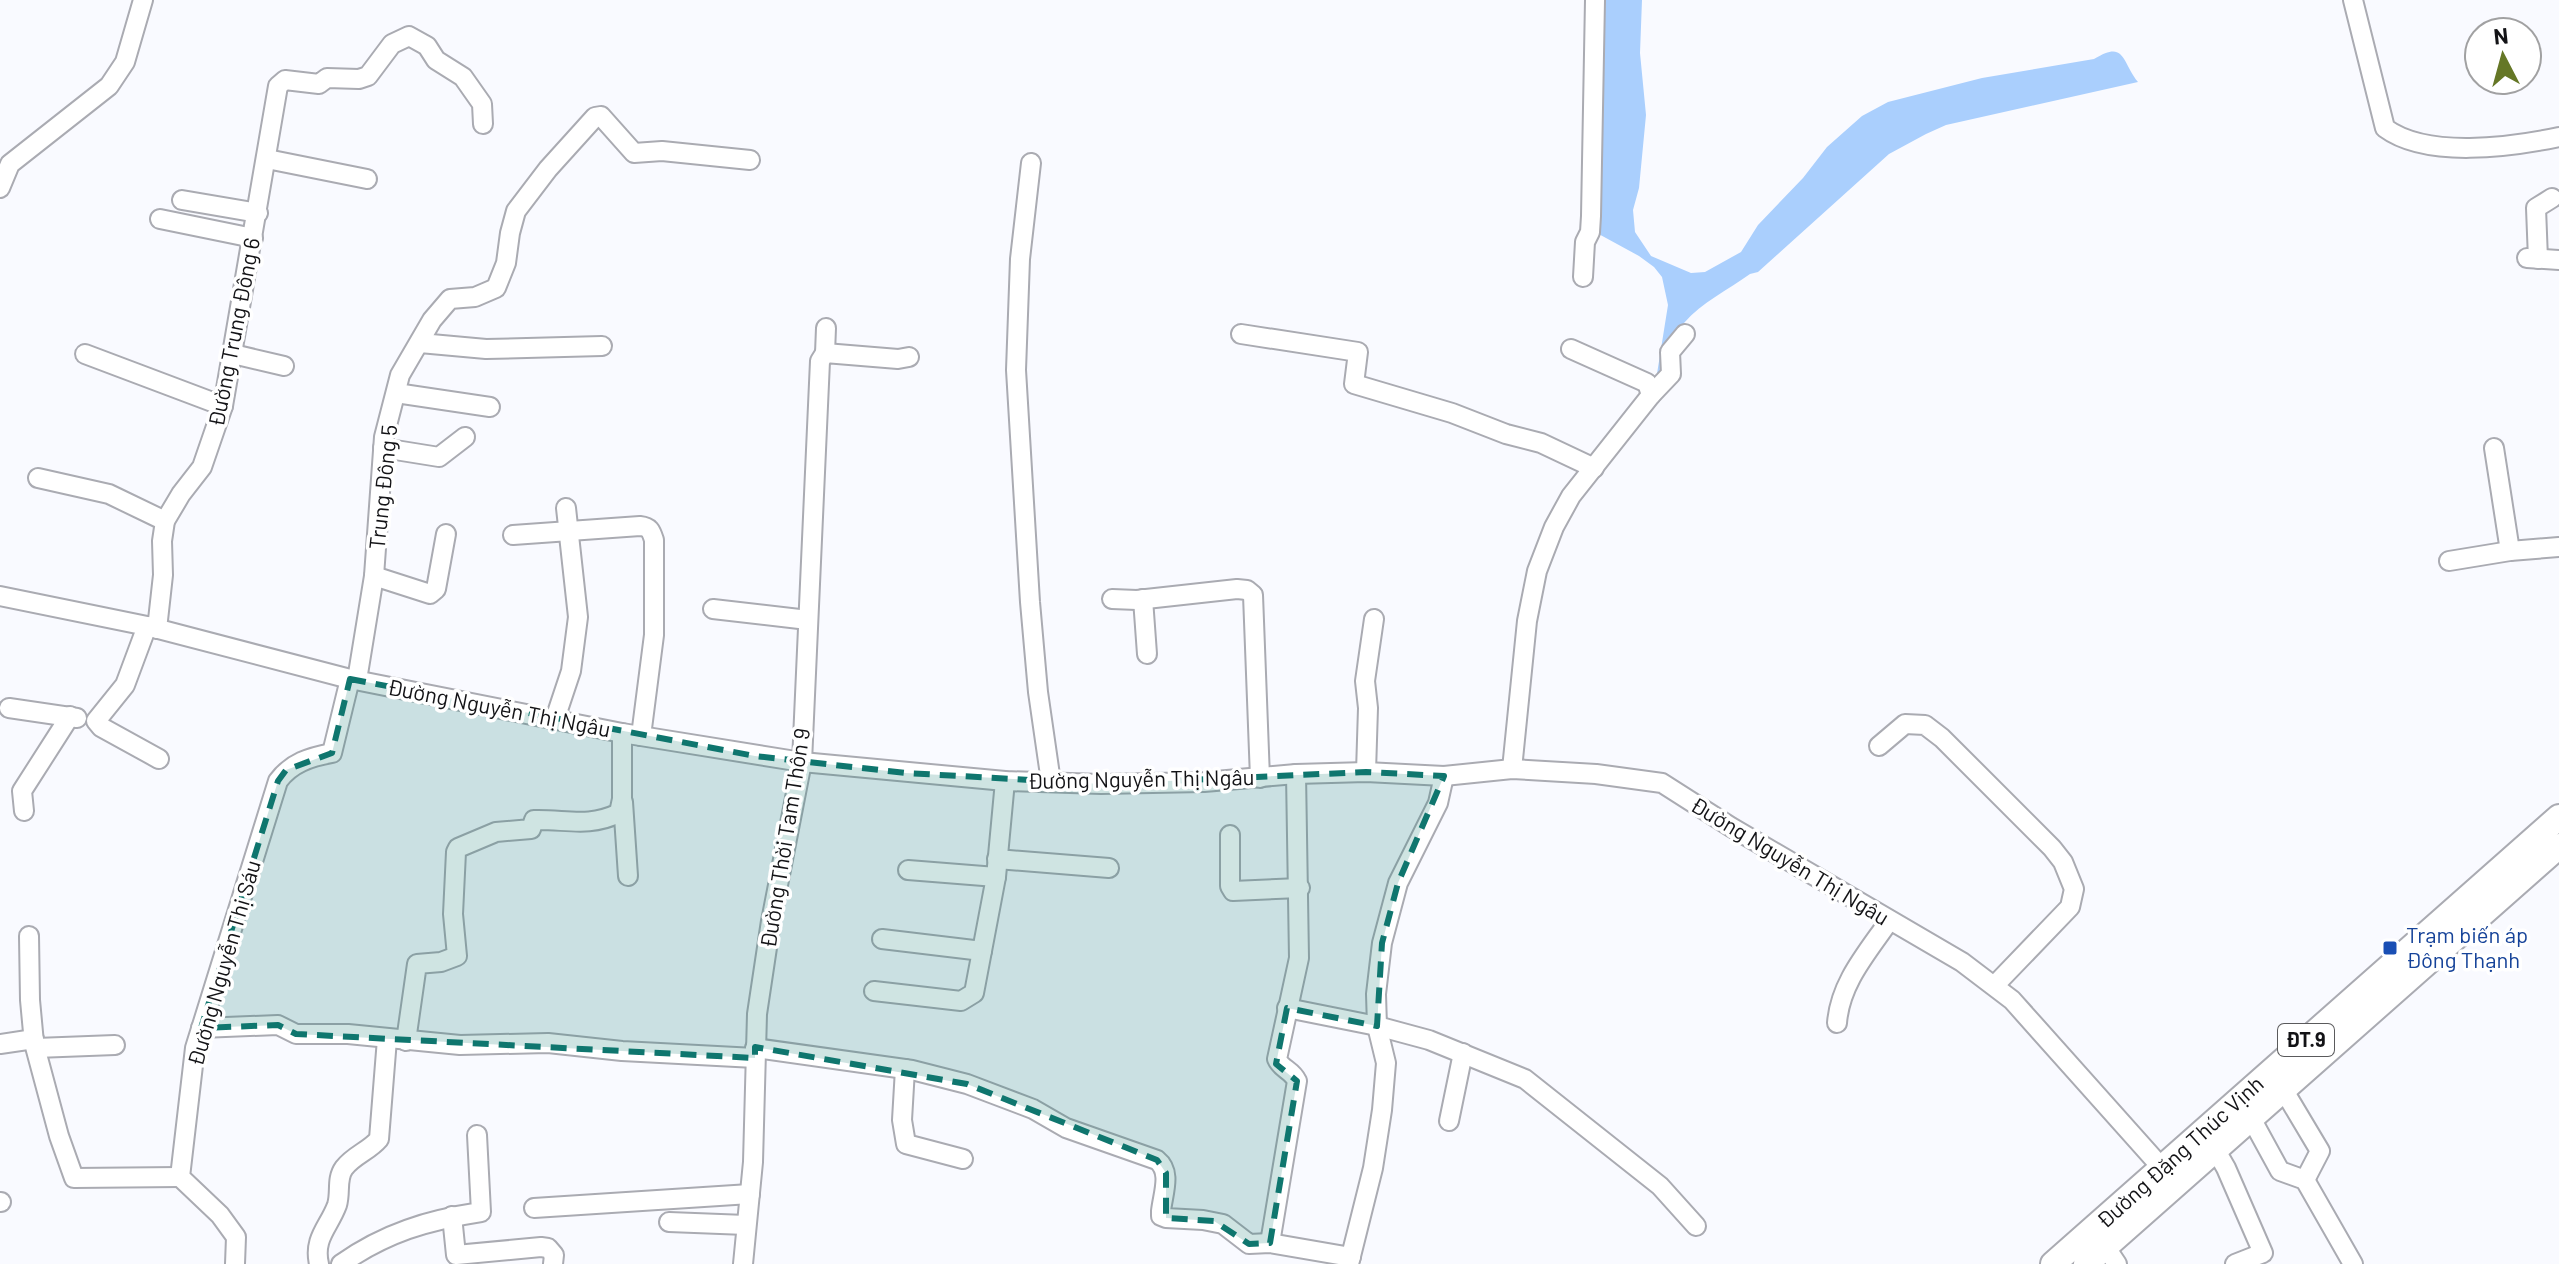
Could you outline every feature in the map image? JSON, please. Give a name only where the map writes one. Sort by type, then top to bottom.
[{"type":"main road","name":"Đường Đặng Thúc Vịnh","points":[[2053,1264],[2169,1176],[2559,817]]},
{"type":"main road","name":"Đường Đặng Thúc Vịnh","points":[[2086,1264],[2111,1255],[2169,1176],[2215,1149],[2559,846]]},
{"type":"street","points":[[0,188],[5,162],[109,86],[125,62],[143,0]]},
{"type":"street","points":[[1583,277],[1585,242],[1590,232],[1595,0]]},
{"type":"street","points":[[2353,0],[2385,128],[2398,137],[2437,145],[2490,147],[2559,137]]},
{"type":"street","name":"Đường Trung Đông 6","points":[[96,721],[125,685],[152,628],[163,575],[165,521],[202,467],[223,406],[278,86],[285,80],[319,84],[327,78],[359,79],[368,76],[392,44],[409,36],[427,46],[436,60],[463,77],[482,104],[483,124]]},
{"type":"street","name":"Trung Đông 5","points":[[354,680],[374,576],[383,448],[400,375],[432,320],[450,299],[475,297],[496,288],[506,263],[516,211],[548,169],[595,117],[601,116],[634,153],[662,151],[750,160]]},
{"type":"street","points":[[267,159],[367,179]]},
{"type":"street","points":[[1031,163],[1020,259],[1016,370],[1030,602],[1038,692],[1051,782]]},
{"type":"street","points":[[2552,198],[2536,208],[2532,258],[2559,260]]},
{"type":"street","points":[[182,200],[258,213]]},
{"type":"street","points":[[160,219],[253,238]]},
{"type":"street","name":"Đường Thời Tam Thôn 9","points":[[743,1264],[750,1194],[757,1014],[771,921],[802,762],[818,381],[820,361],[825,353],[826,328]]},
{"type":"street","points":[[1241,334],[1358,352],[1354,384],[1541,443],[1594,468]]},
{"type":"street","points":[[1512,769],[1527,621],[1537,571],[1554,527],[1571,496],[1671,374],[1670,352],[1685,334]]},
{"type":"street","points":[[420,343],[494,349],[602,346]]},
{"type":"street","points":[[1571,349],[1647,383],[1651,395]]},
{"type":"street","points":[[825,353],[898,359],[909,357]]},
{"type":"street","points":[[85,354],[223,406]]},
{"type":"street","points":[[233,354],[284,366]]},
{"type":"street","points":[[396,393],[490,407]]},
{"type":"street","points":[[383,448],[439,457],[465,437]]},
{"type":"street","points":[[2494,448],[2510,551]]},
{"type":"street","points":[[38,478],[109,494],[165,521]]},
{"type":"street","points":[[555,719],[571,671],[578,617],[566,508]]},
{"type":"street","points":[[513,535],[640,526],[651,531],[654,540],[654,635],[641,736]]},
{"type":"street","points":[[374,576],[430,594],[436,589],[446,534]]},
{"type":"street","points":[[2449,561],[2559,547]]},
{"type":"street","points":[[1112,599],[1143,599],[1237,589],[1247,590],[1253,595],[1260,778]]},
{"type":"street","name":"Đường Nguyễn Thị Ngâu","points":[[0,596],[152,628],[354,680],[622,733],[802,762],[1005,781],[1204,782],[1366,772],[1444,776],[1512,769],[1596,774],[1662,783],[1962,962],[1995,985],[2012,1000],[2169,1176]]},
{"type":"street","points":[[1143,599],[1147,654]]},
{"type":"street","points":[[713,609],[808,620]]},
{"type":"street","points":[[1366,772],[1368,708],[1365,681],[1374,619]]},
{"type":"street","name":"Đường Nguyễn Thị Sáu","points":[[180,1177],[195,1048],[278,781],[286,770],[312,756],[332,753],[354,680]]},
{"type":"street","points":[[9,708],[96,721],[101,727],[159,759]]},
{"type":"street","points":[[24,811],[22,791],[70,716]]},
{"type":"street","points":[[1879,746],[1905,724],[1925,725],[1942,738],[2052,848],[2071,878],[2074,889],[2070,907],[1995,985]]},
{"type":"street","points":[[622,733],[622,799],[628,876]]},
{"type":"street","points":[[1270,1243],[1297,1081],[1293,1073],[1280,1066],[1277,1059],[1299,958],[1296,774]]},
{"type":"street","points":[[201,1028],[278,1025],[296,1034],[348,1034],[460,1045],[548,1043],[622,1051],[755,1053],[905,1069],[967,1084],[1033,1109],[1066,1128],[1157,1160],[1166,1173],[1161,1216],[1214,1221],[1223,1224],[1249,1244],[1270,1243],[1350,1261],[1373,1168],[1382,1110],[1386,1063],[1377,1026],[1376,994],[1382,943],[1398,883],[1438,803],[1444,776]]},
{"type":"street","points":[[874,991],[961,1001],[974,993],[996,868],[1005,781]]},
{"type":"street","points":[[406,1041],[417,964],[441,962],[457,956],[453,914],[458,848],[496,832],[531,829],[534,820],[567,823],[602,821],[619,813],[622,799]]},
{"type":"street","points":[[1230,835],[1230,886],[1233,891],[1300,888]]},
{"type":"street","points":[[908,870],[1109,868]]},
{"type":"street","points":[[1837,1023],[1839,1003],[1853,973],[1889,921]]},
{"type":"street","points":[[29,936],[30,1000],[35,1044],[59,1136],[74,1178],[180,1177],[220,1215],[236,1237],[235,1264]]},
{"type":"street","points":[[882,939],[982,951]]},
{"type":"street","points":[[1287,1008],[1429,1040],[1525,1079],[1660,1186],[1696,1226]]},
{"type":"street","points":[[319,1264],[317,1241],[336,1206],[342,1172],[379,1139],[387,1039]]},
{"type":"street","points":[[0,1044],[115,1045]]},
{"type":"street","points":[[1449,1121],[1463,1053]]},
{"type":"street","points":[[905,1069],[902,1120],[906,1144],[963,1159]]},
{"type":"street","points":[[2283,1089],[2320,1151],[2305,1180]]},
{"type":"street","points":[[2251,1118],[2280,1171],[2305,1180],[2353,1264]]},
{"type":"street","points":[[341,1264],[369,1244],[388,1236],[452,1216],[481,1212],[477,1135]]},
{"type":"street","points":[[2215,1149],[2263,1253],[2235,1264]]},
{"type":"street","points":[[534,1208],[750,1194]]},
{"type":"street","points":[[452,1216],[456,1255],[541,1247],[548,1248],[554,1255],[553,1264]]},
{"type":"street","points":[[669,1222],[746,1225]]},
{"type":"highlighted area","points":[[350,679],[755,756],[906,773],[1101,784],[1366,772],[1444,776],[1398,883],[1382,943],[1377,1026],[1287,1008],[1276,1064],[1297,1081],[1270,1243],[1249,1244],[1214,1221],[1166,1218],[1166,1173],[1157,1160],[967,1084],[755,1047],[755,1058],[296,1034],[278,1025],[201,1028],[278,781],[286,770],[332,753]]},
{"type":"water","points":[[1600,0],[1642,0],[1640,53],[1646,115],[1639,188],[1633,210],[1635,232],[1651,256],[1691,273],[1705,272],[1741,252],[1758,225],[1803,178],[1827,147],[1862,116],[1888,102],[1982,78],[2094,59],[2112,51],[2121,55],[2138,82],[1946,125],[1889,154],[1758,272],[1707,302],[1691,316],[1680,330],[1656,380],[1668,305],[1662,277],[1639,256],[1595,232]]},
{"type":"place","name":"Trạm biến áp Đông Thạnh","points":[[2390,948]]}]
